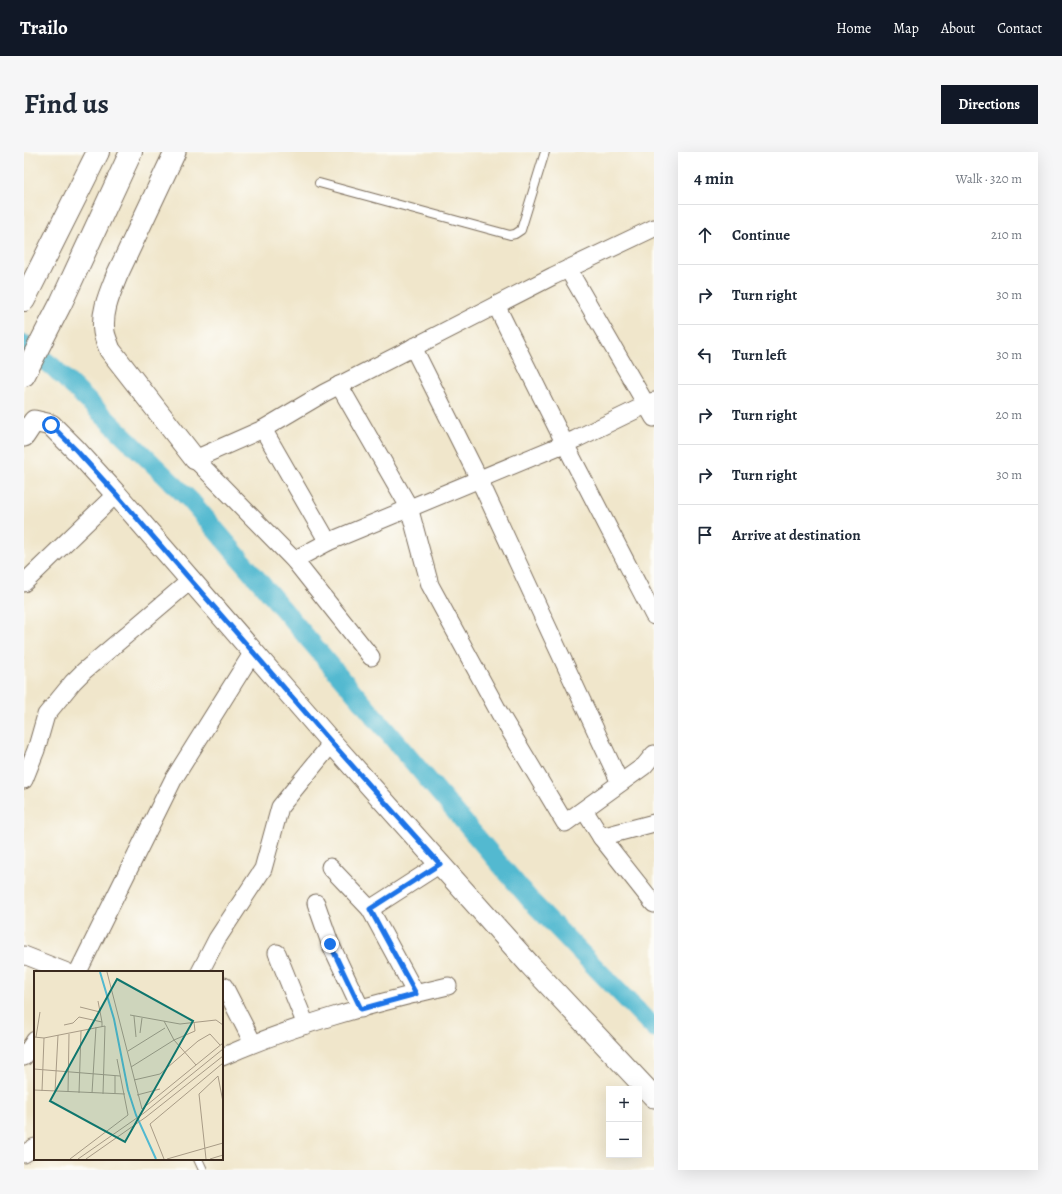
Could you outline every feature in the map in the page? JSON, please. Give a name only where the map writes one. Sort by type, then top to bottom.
[{"type":"highway","points":[[28,292],[98,152]]},
{"type":"highway","points":[[24,375],[61,303],[131,152]]},
{"type":"street","points":[[175,152],[109,295],[103,314],[104,332],[110,350],[195,459],[294,560],[371,657]]},
{"type":"street","points":[[195,459],[263,429],[339,385],[568,269],[654,228]]},
{"type":"street","points":[[294,560],[328,542],[652,408],[568,269]]},
{"type":"street","points":[[496,305],[565,444],[654,616]]},
{"type":"street","points":[[413,347],[479,479],[620,783]]},
{"type":"street","points":[[339,385],[409,508],[430,585],[500,714],[565,823],[644,766],[654,754]]},
{"type":"street","points":[[24,436],[34,421],[51,425],[76,450],[332,743],[530,965],[654,1097]]},
{"type":"street","points":[[263,429],[328,542]]},
{"type":"street","points":[[24,583],[116,494]]},
{"type":"street","points":[[24,780],[36,750],[46,715],[49,710],[84,671],[191,580]]},
{"type":"street","points":[[78,971],[173,780],[254,652]]},
{"type":"street","points":[[201,971],[217,939],[263,869],[280,807],[332,743]]},
{"type":"street","points":[[584,810],[601,838],[653,900]]},
{"type":"street","points":[[601,838],[654,822]]},
{"type":"street","points":[[370,909],[440,864]]},
{"type":"street","points":[[330,867],[370,909],[416,994]]},
{"type":"street","points":[[316,903],[330,944],[361,1009]]},
{"type":"street","points":[[276,953],[306,1025]]},
{"type":"street","points":[[24,955],[64,971]]},
{"type":"street","points":[[224,986],[253,1043]]},
{"type":"street","points":[[223,1057],[253,1043],[306,1025],[448,986]]},
{"type":"street","points":[[24,1057],[34,1042]]},
{"type":"street","points":[[24,1154],[34,1147]]},
{"type":"lane","points":[[319,183],[510,235],[521,230],[545,152]]},
{"type":"lane","points":[[198,1160],[203,1170]]},
{"type":"waterway","points":[[24,344],[53,367],[191,501],[532,902],[654,1028]]},
{"type":"route","points":[[51,425],[116,494],[332,743],[440,864],[370,909],[416,994],[361,1009],[330,944]]}]
